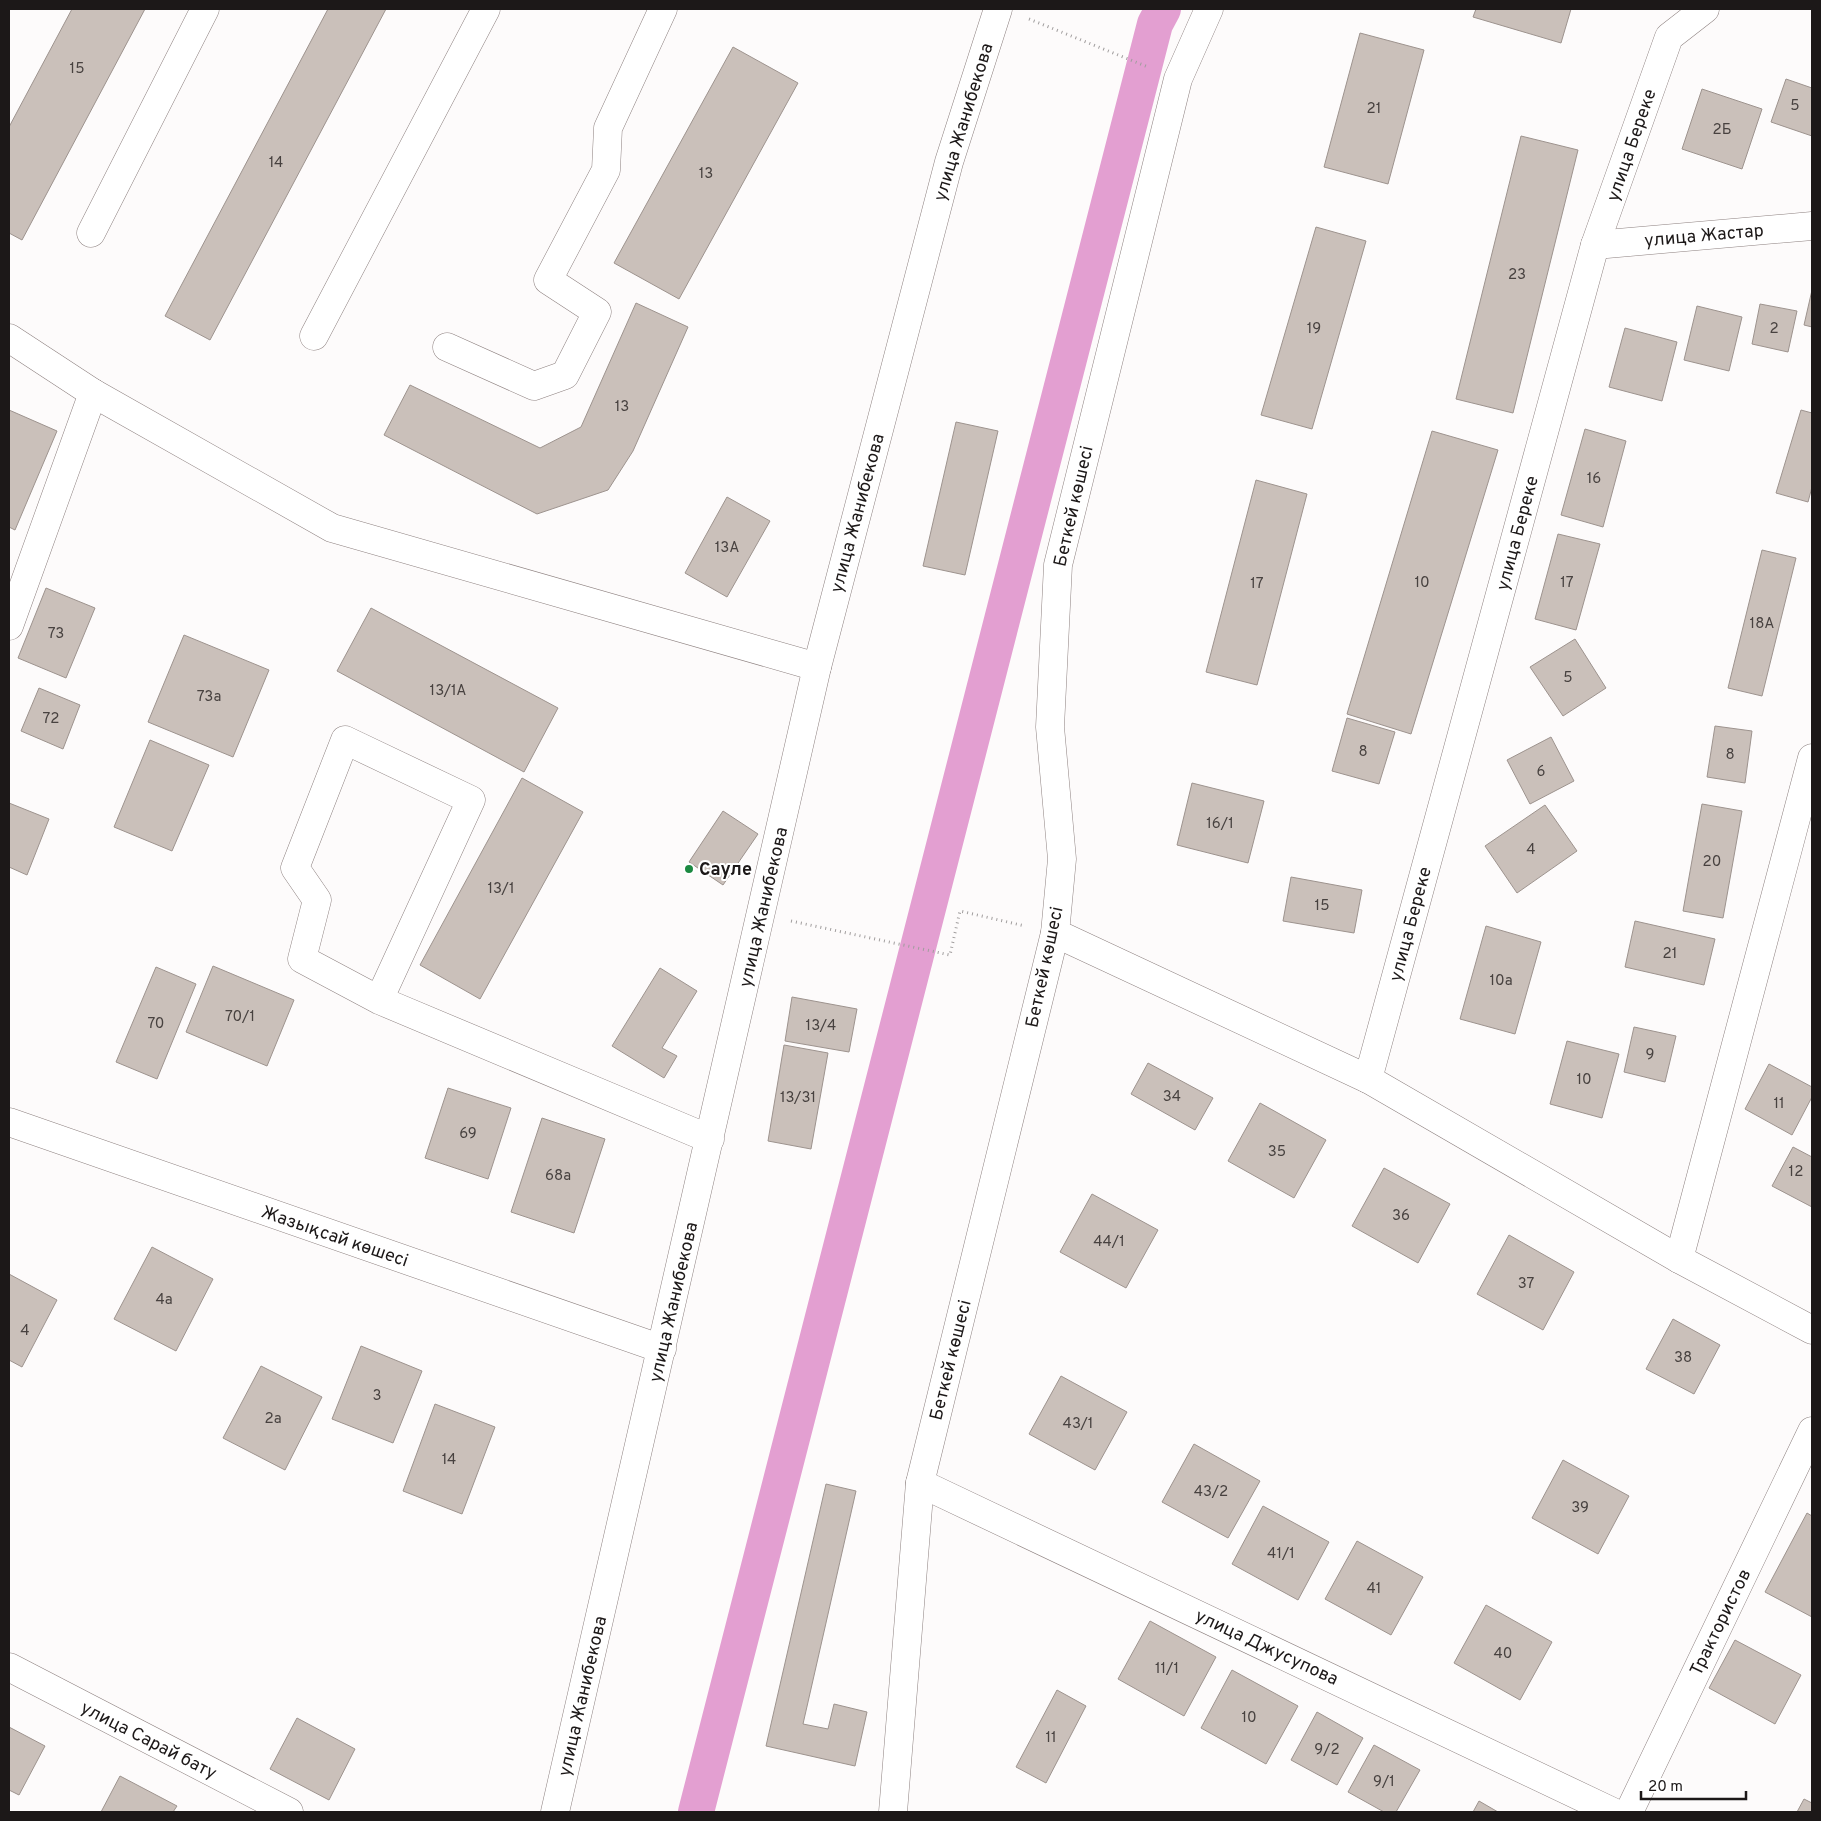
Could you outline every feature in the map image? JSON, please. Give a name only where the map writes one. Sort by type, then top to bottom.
[{"type":"street","points":[[91,233],[205,9]]},
{"type":"street","points":[[314,336],[486,9]]},
{"type":"street","points":[[448,348],[534,386],[565,375],[597,312],[548,280],[606,170],[608,128],[663,9]]},
{"type":"street","name":"Беткей көшесі","points":[[893,1812],[920,1483],[1055,934],[1062,859],[1050,727],[1058,565],[1178,79],[1209,9]]},
{"type":"street","name":"улица Береке","points":[[1368,1079],[1596,245],[1669,37],[1705,9]]},
{"type":"street","name":"улица Жанибекова","points":[[555,1812],[817,667],[949,162],[1009,12]]},
{"type":"street","name":"улица Жастар","points":[[1596,245],[1812,226]]},
{"type":"street","points":[[9,338],[93,393],[332,528],[817,667]]},
{"type":"street","points":[[9,626],[93,393]]},
{"type":"street","points":[[379,1000],[471,800],[345,740],[295,868],[317,900],[302,958],[379,1000],[710,1139]]},
{"type":"street","points":[[1679,1259],[1812,758]]},
{"type":"street","points":[[1055,934],[1368,1079],[1679,1259],[1812,1330]]},
{"type":"street","name":"Жазықсай көшесі","points":[[9,1122],[662,1349]]},
{"type":"street","name":"Трактористов","points":[[1628,1812],[1812,1431]]},
{"type":"street","name":"улица Джусупова","points":[[920,1483],[1613,1812]]},
{"type":"street","name":"улица Сарай бату","points":[[9,1667],[289,1812]]},
{"type":"path","points":[[1009,12],[1149,67]]},
{"type":"path","points":[[761,914],[950,955],[960,911],[1055,934]]},
{"type":"building","points":[[72,9],[145,9],[22,240],[9,233],[9,127]]},
{"type":"building","points":[[328,9],[386,9],[210,340],[165,316]]},
{"type":"building","points":[[1476,9],[1571,9],[1561,43],[1473,17]]},
{"type":"building","points":[[1360,33],[1424,50],[1388,184],[1324,167]]},
{"type":"building","points":[[733,47],[798,83],[679,299],[614,263]]},
{"type":"building","points":[[1786,79],[1812,88],[1812,136],[1771,122]]},
{"type":"building","points":[[1702,89],[1762,109],[1742,169],[1682,149]]},
{"type":"building","points":[[1521,136],[1578,150],[1513,413],[1456,399]]},
{"type":"building","points":[[1316,227],[1366,241],[1312,429],[1261,415]]},
{"type":"building","points":[[1812,290],[1812,327],[1804,325]]},
{"type":"building","points":[[636,303],[688,327],[633,451],[608,490],[537,514],[384,435],[410,385],[540,448],[581,427]]},
{"type":"building","points":[[1760,304],[1797,311],[1788,352],[1752,344]]},
{"type":"building","points":[[1697,306],[1742,317],[1729,371],[1684,360]]},
{"type":"building","points":[[1625,328],[1677,342],[1662,401],[1609,387]]},
{"type":"building","points":[[9,410],[57,431],[15,530],[9,527]]},
{"type":"building","points":[[1801,410],[1812,413],[1812,487],[1808,502],[1776,493]]},
{"type":"building","points":[[956,422],[998,431],[965,575],[923,566]]},
{"type":"building","points":[[1585,429],[1626,441],[1603,527],[1561,515]]},
{"type":"building","points":[[1432,431],[1498,450],[1411,734],[1347,714]]},
{"type":"building","points":[[1256,480],[1307,494],[1257,685],[1206,672]]},
{"type":"building","points":[[727,497],[770,521],[727,597],[685,573]]},
{"type":"building","points":[[1558,534],[1600,544],[1576,630],[1535,619]]},
{"type":"building","points":[[1762,550],[1796,558],[1762,696],[1728,688]]},
{"type":"building","points":[[46,588],[95,608],[66,678],[18,658]]},
{"type":"building","points":[[371,608],[558,708],[524,772],[337,671]]},
{"type":"building","points":[[184,635],[269,670],[233,757],[148,722]]},
{"type":"building","points":[[1575,639],[1606,688],[1563,716],[1530,667]]},
{"type":"building","points":[[39,688],[80,705],[63,749],[21,731]]},
{"type":"building","points":[[1347,718],[1395,732],[1379,784],[1332,771]]},
{"type":"building","points":[[1715,726],[1752,731],[1745,783],[1707,777]]},
{"type":"building","points":[[1551,737],[1574,781],[1530,804],[1507,760]]},
{"type":"building","points":[[150,740],[209,765],[172,851],[114,827]]},
{"type":"building","points":[[522,778],[583,812],[480,999],[420,965]]},
{"type":"building","points":[[1192,783],[1264,801],[1248,863],[1177,845]]},
{"type":"building","points":[[9,803],[49,819],[27,875],[9,867]]},
{"type":"building","points":[[1702,804],[1742,811],[1723,918],[1683,911]]},
{"type":"building","points":[[1545,805],[1577,851],[1517,893],[1485,846]]},
{"type":"building","points":[[723,811],[758,834],[723,885],[689,862]]},
{"type":"building","points":[[1291,877],[1362,890],[1354,933],[1283,921]]},
{"type":"building","points":[[1635,921],[1715,939],[1704,985],[1625,967]]},
{"type":"building","points":[[1486,926],[1541,942],[1515,1034],[1460,1019]]},
{"type":"building","points":[[213,966],[294,1000],[267,1066],[186,1032]]},
{"type":"building","points":[[156,967],[196,984],[157,1079],[116,1062]]},
{"type":"building","points":[[660,968],[697,991],[662,1048],[677,1056],[664,1078],[612,1046]]},
{"type":"building","points":[[792,997],[857,1009],[849,1052],[785,1041]]},
{"type":"building","points":[[1634,1027],[1676,1036],[1665,1082],[1624,1072]]},
{"type":"building","points":[[1567,1041],[1619,1054],[1602,1118],[1550,1104]]},
{"type":"building","points":[[784,1045],[828,1053],[811,1149],[768,1141]]},
{"type":"building","points":[[1148,1063],[1213,1098],[1195,1130],[1131,1094]]},
{"type":"building","points":[[1769,1064],[1812,1087],[1812,1097],[1792,1135],[1745,1109]]},
{"type":"building","points":[[448,1088],[511,1108],[488,1179],[425,1158]]},
{"type":"building","points":[[1260,1103],[1326,1140],[1294,1198],[1228,1161]]},
{"type":"building","points":[[542,1118],[605,1139],[574,1233],[511,1212]]},
{"type":"building","points":[[1793,1147],[1812,1157],[1812,1207],[1772,1186]]},
{"type":"building","points":[[1384,1168],[1450,1204],[1418,1263],[1352,1226]]},
{"type":"building","points":[[1092,1194],[1158,1230],[1126,1288],[1060,1252]]},
{"type":"building","points":[[1509,1235],[1574,1272],[1543,1330],[1477,1294]]},
{"type":"building","points":[[152,1247],[213,1279],[176,1351],[114,1319]]},
{"type":"building","points":[[9,1274],[57,1300],[22,1367],[9,1360]]},
{"type":"building","points":[[1673,1319],[1720,1345],[1694,1394],[1646,1369]]},
{"type":"building","points":[[361,1346],[422,1371],[393,1443],[332,1419]]},
{"type":"building","points":[[261,1366],[322,1397],[285,1470],[223,1438]]},
{"type":"building","points":[[1061,1376],[1127,1412],[1095,1470],[1029,1434]]},
{"type":"building","points":[[435,1404],[495,1427],[462,1514],[403,1491]]},
{"type":"building","points":[[1194,1444],[1260,1481],[1228,1538],[1162,1502]]},
{"type":"building","points":[[1563,1460],[1629,1496],[1598,1554],[1532,1518]]},
{"type":"building","points":[[826,1484],[856,1491],[803,1724],[828,1729],[834,1704],[867,1712],[855,1766],[766,1746]]},
{"type":"building","points":[[1263,1506],[1329,1542],[1298,1600],[1232,1564]]},
{"type":"building","points":[[1807,1513],[1812,1516],[1812,1617],[1765,1592]]},
{"type":"building","points":[[1357,1541],[1423,1577],[1391,1635],[1325,1599]]},
{"type":"building","points":[[1486,1605],[1552,1642],[1520,1700],[1454,1663]]},
{"type":"building","points":[[1150,1621],[1216,1657],[1184,1716],[1118,1679]]},
{"type":"building","points":[[1735,1640],[1801,1675],[1775,1724],[1709,1688]]},
{"type":"building","points":[[1232,1670],[1298,1706],[1266,1764],[1201,1728]]},
{"type":"building","points":[[1057,1690],[1086,1706],[1046,1783],[1016,1767]]},
{"type":"building","points":[[1317,1712],[1363,1738],[1337,1785],[1291,1760]]},
{"type":"building","points":[[297,1718],[355,1749],[329,1800],[270,1769]]},
{"type":"building","points":[[9,1727],[45,1746],[19,1795],[9,1790]]},
{"type":"building","points":[[1374,1745],[1420,1770],[1396,1812],[1384,1812],[1348,1792]]},
{"type":"building","points":[[120,1776],[177,1806],[173,1812],[101,1812]]},
{"type":"building","points":[[1804,1799],[1812,1803],[1812,1812],[1797,1812]]},
{"type":"building","points":[[1479,1801],[1498,1812],[1473,1812]]},
{"type":"waterway","points":[[696,1812],[1155,24],[1163,9]]},
{"type":"place","name":"Сауле","points":[[689,869]]}]
